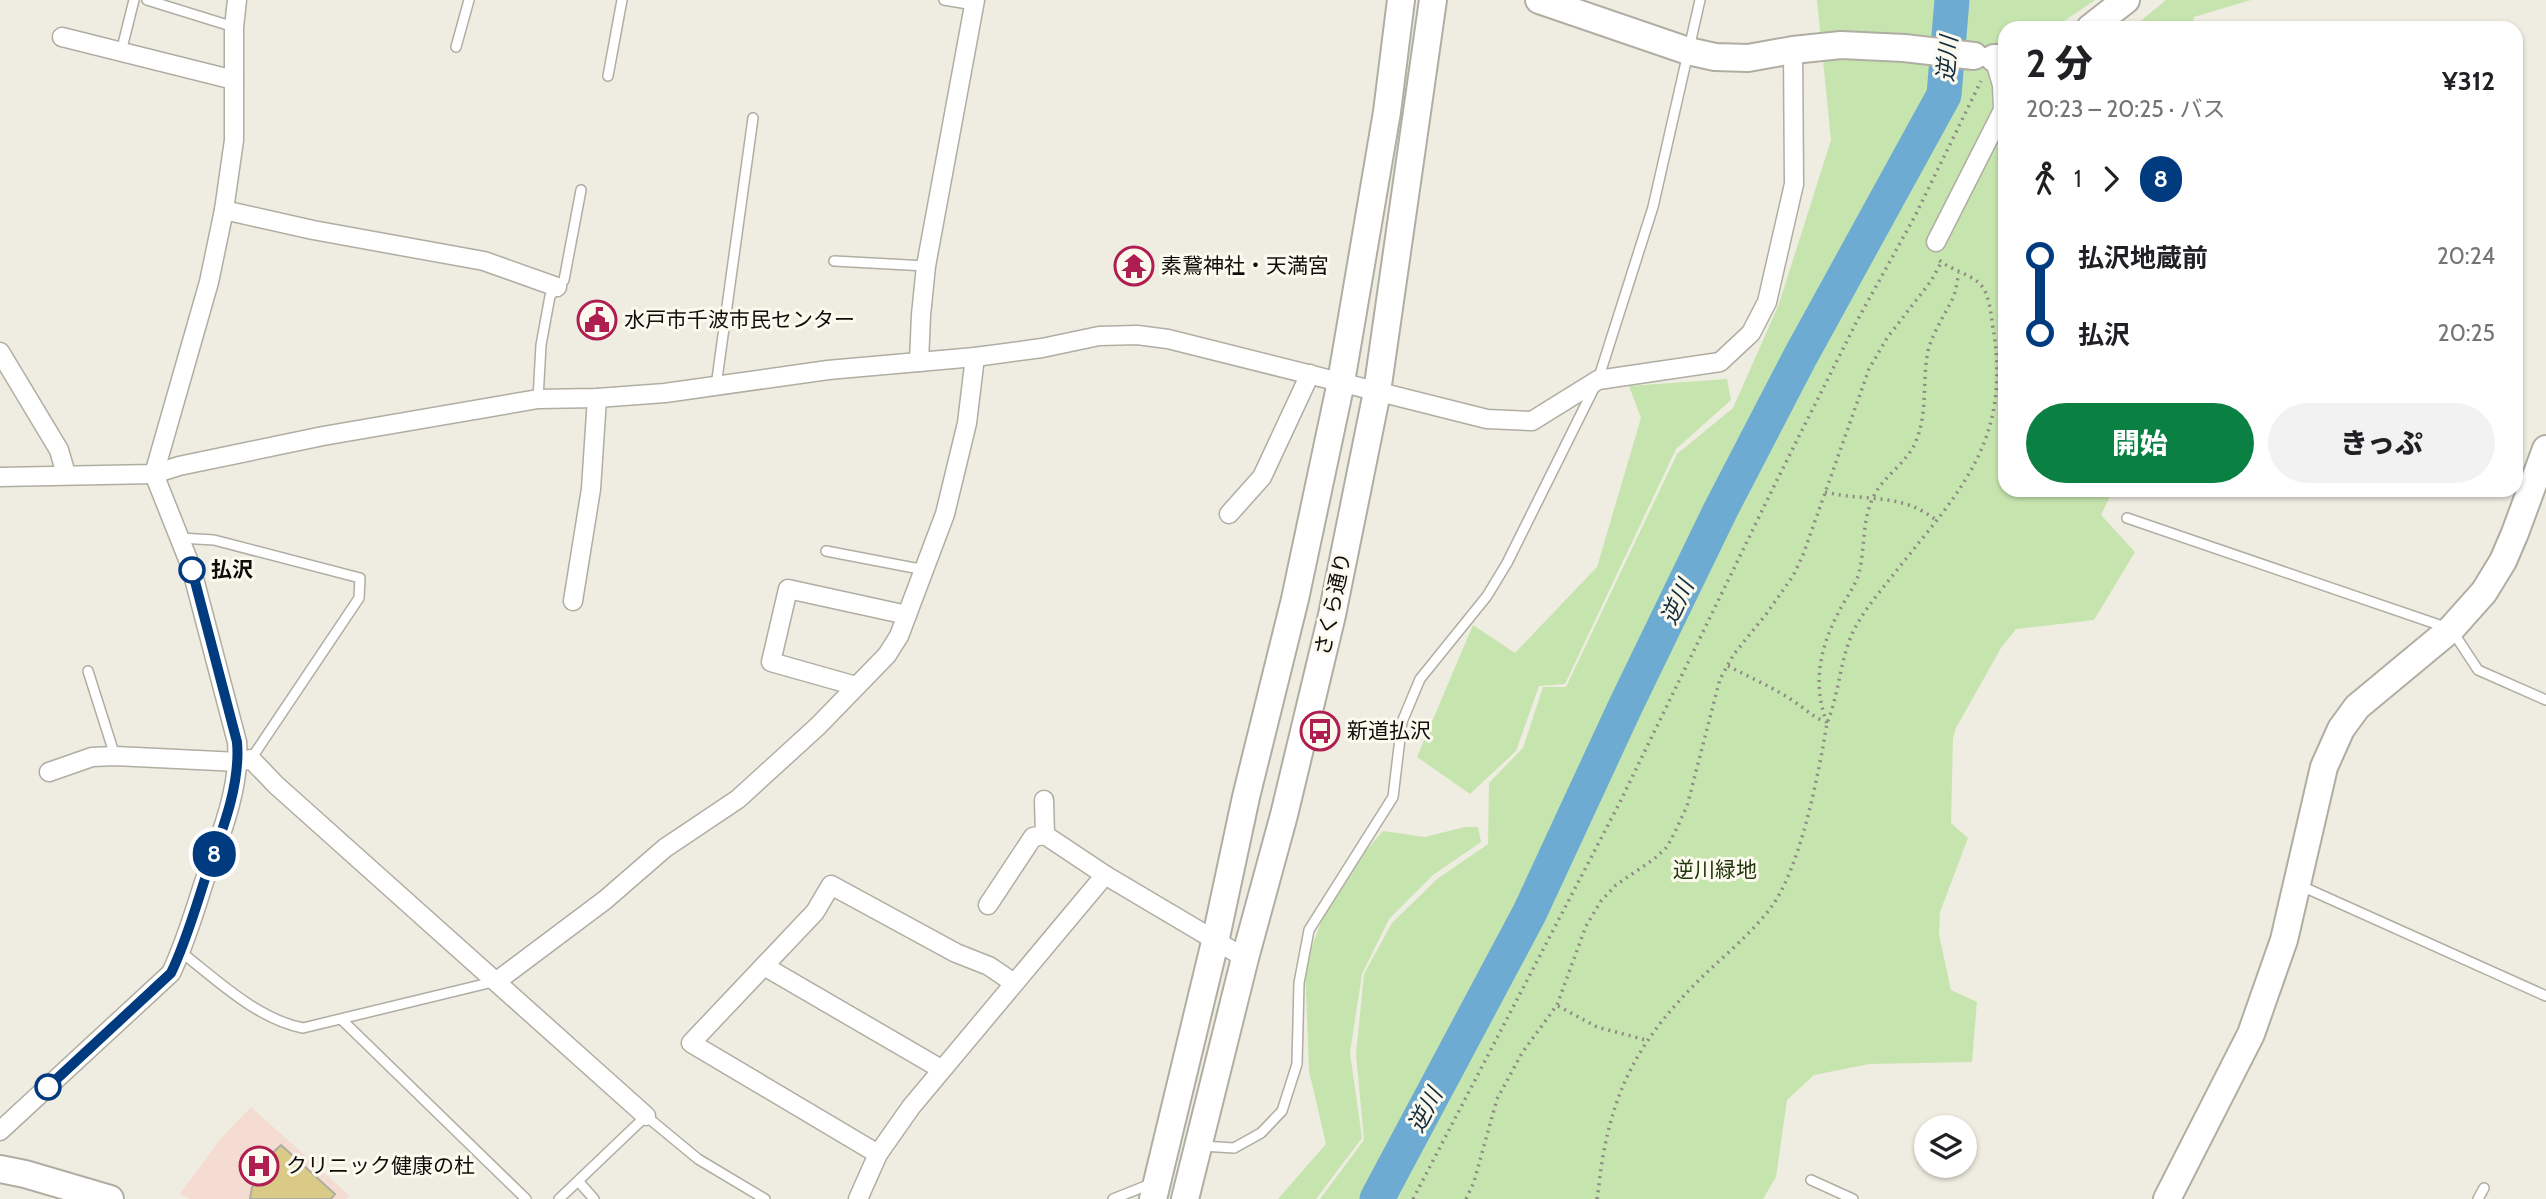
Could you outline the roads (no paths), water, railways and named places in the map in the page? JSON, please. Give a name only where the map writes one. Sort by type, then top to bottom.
[{"type":"street","points":[[237,0],[234,27],[234,140],[224,211],[209,282],[154,474],[180,538],[202,604],[237,742],[245,761],[276,785],[646,1116]]},
{"type":"street","name":"さくら通り","points":[[1156,1190],[1215,942],[1246,797],[1295,599],[1341,382],[1387,112],[1401,0]]},
{"type":"street","name":"さくら通り","points":[[1185,1199],[1284,815],[1332,615],[1377,392],[1433,0]]},
{"type":"street","points":[[1539,0],[1688,51],[1715,57],[1748,58],[1841,45],[1914,49],[1991,57],[1998,75]]},
{"type":"street","points":[[2099,21],[2126,0]]},
{"type":"street","points":[[919,362],[920,315],[926,266],[975,3]]},
{"type":"street","points":[[62,37],[234,80]]},
{"type":"street","points":[[0,477],[154,474],[179,466],[323,436],[538,399],[665,393],[828,370],[975,357],[1042,348],[1099,336],[1137,335],[1168,339],[1487,419],[1532,421],[1598,380],[1720,362],[1751,333],[1767,302],[1794,184],[1793,50]]},
{"type":"street","points":[[1936,242],[1998,120]]},
{"type":"street","points":[[224,211],[484,261],[557,287]]},
{"type":"street","points":[[0,352],[60,450],[66,474]]},
{"type":"street","points":[[497,981],[605,900],[665,848],[738,799],[818,726],[887,655],[899,636],[945,514],[967,423],[975,357]]},
{"type":"street","points":[[1229,514],[1262,477],[1310,374]]},
{"type":"street","points":[[573,601],[591,489],[597,398]]},
{"type":"street","points":[[2167,1199],[2251,1034],[2284,940],[2324,767],[2341,729],[2366,699],[2451,629],[2484,592],[2503,561],[2545,455]]},
{"type":"street","points":[[856,686],[771,662],[788,589],[907,615]]},
{"type":"street","points":[[49,772],[92,757],[245,761]]},
{"type":"street","points":[[0,1131],[171,973],[181,952],[245,761]]},
{"type":"street","points":[[1044,800],[1045,835]]},
{"type":"street","points":[[988,905],[1033,837],[1045,835],[1105,875],[1245,958]]},
{"type":"street","points":[[858,1199],[878,1154],[941,1069],[1105,875]]},
{"type":"street","points":[[878,1154],[691,1044],[815,912],[831,885],[956,953],[989,966],[1014,983]]},
{"type":"street","points":[[764,966],[941,1069]]},
{"type":"street","points":[[0,1169],[25,1174],[93,1197]]},
{"type":"lane","points":[[121,52],[134,0]]},
{"type":"lane","points":[[147,0],[234,27]]},
{"type":"lane","points":[[456,47],[469,0]]},
{"type":"lane","points":[[608,76],[622,0]]},
{"type":"lane","points":[[944,0],[975,3]]},
{"type":"lane","points":[[1198,1145],[1234,1148],[1261,1133],[1282,1111],[1297,1065],[1299,983],[1310,930],[1393,797],[1402,722],[1420,679],[1487,596],[1507,563],[1598,380],[1653,207],[1700,0]]},
{"type":"lane","points":[[716,386],[753,118]]},
{"type":"lane","points":[[538,399],[541,345],[550,296],[564,280],[581,190]]},
{"type":"lane","points":[[834,261],[926,266]]},
{"type":"lane","points":[[2127,518],[2451,629],[2477,670],[2546,700]]},
{"type":"lane","points":[[180,538],[214,540],[360,578],[359,598],[245,761]]},
{"type":"lane","points":[[826,551],[925,570]]},
{"type":"lane","points":[[88,671],[115,756]]},
{"type":"lane","points":[[2297,884],[2546,996]]},
{"type":"lane","points":[[181,952],[241,998],[286,1024],[303,1027],[342,1020],[497,981]]},
{"type":"lane","points":[[342,1020],[526,1199]]},
{"type":"lane","points":[[559,1199],[646,1116],[698,1159],[765,1199]]},
{"type":"lane","points":[[1811,1180],[1853,1199]]},
{"type":"lane","points":[[579,1182],[594,1199]]},
{"type":"lane","points":[[2478,1199],[2484,1188]]},
{"type":"lane","points":[[1113,1199],[1156,1190]]},
{"type":"waterway","name":"逆川","points":[[1377,1199],[1530,912],[1720,511],[1800,357],[1944,95],[1952,0]]},
{"type":"place","name":"素鵞神社・天満宮","points":[[1134,266]]},
{"type":"place","name":"水戸市千波市民センター","points":[[597,320]]},
{"type":"place","name":"払沢","points":[[192,570]]},
{"type":"place","name":"新道払沢","points":[[1320,731]]},
{"type":"place","name":"クリニック健康の杜","points":[[259,1166]]},
{"type":"park label","name":"逆川緑地","points":[[1715,870]]}]
